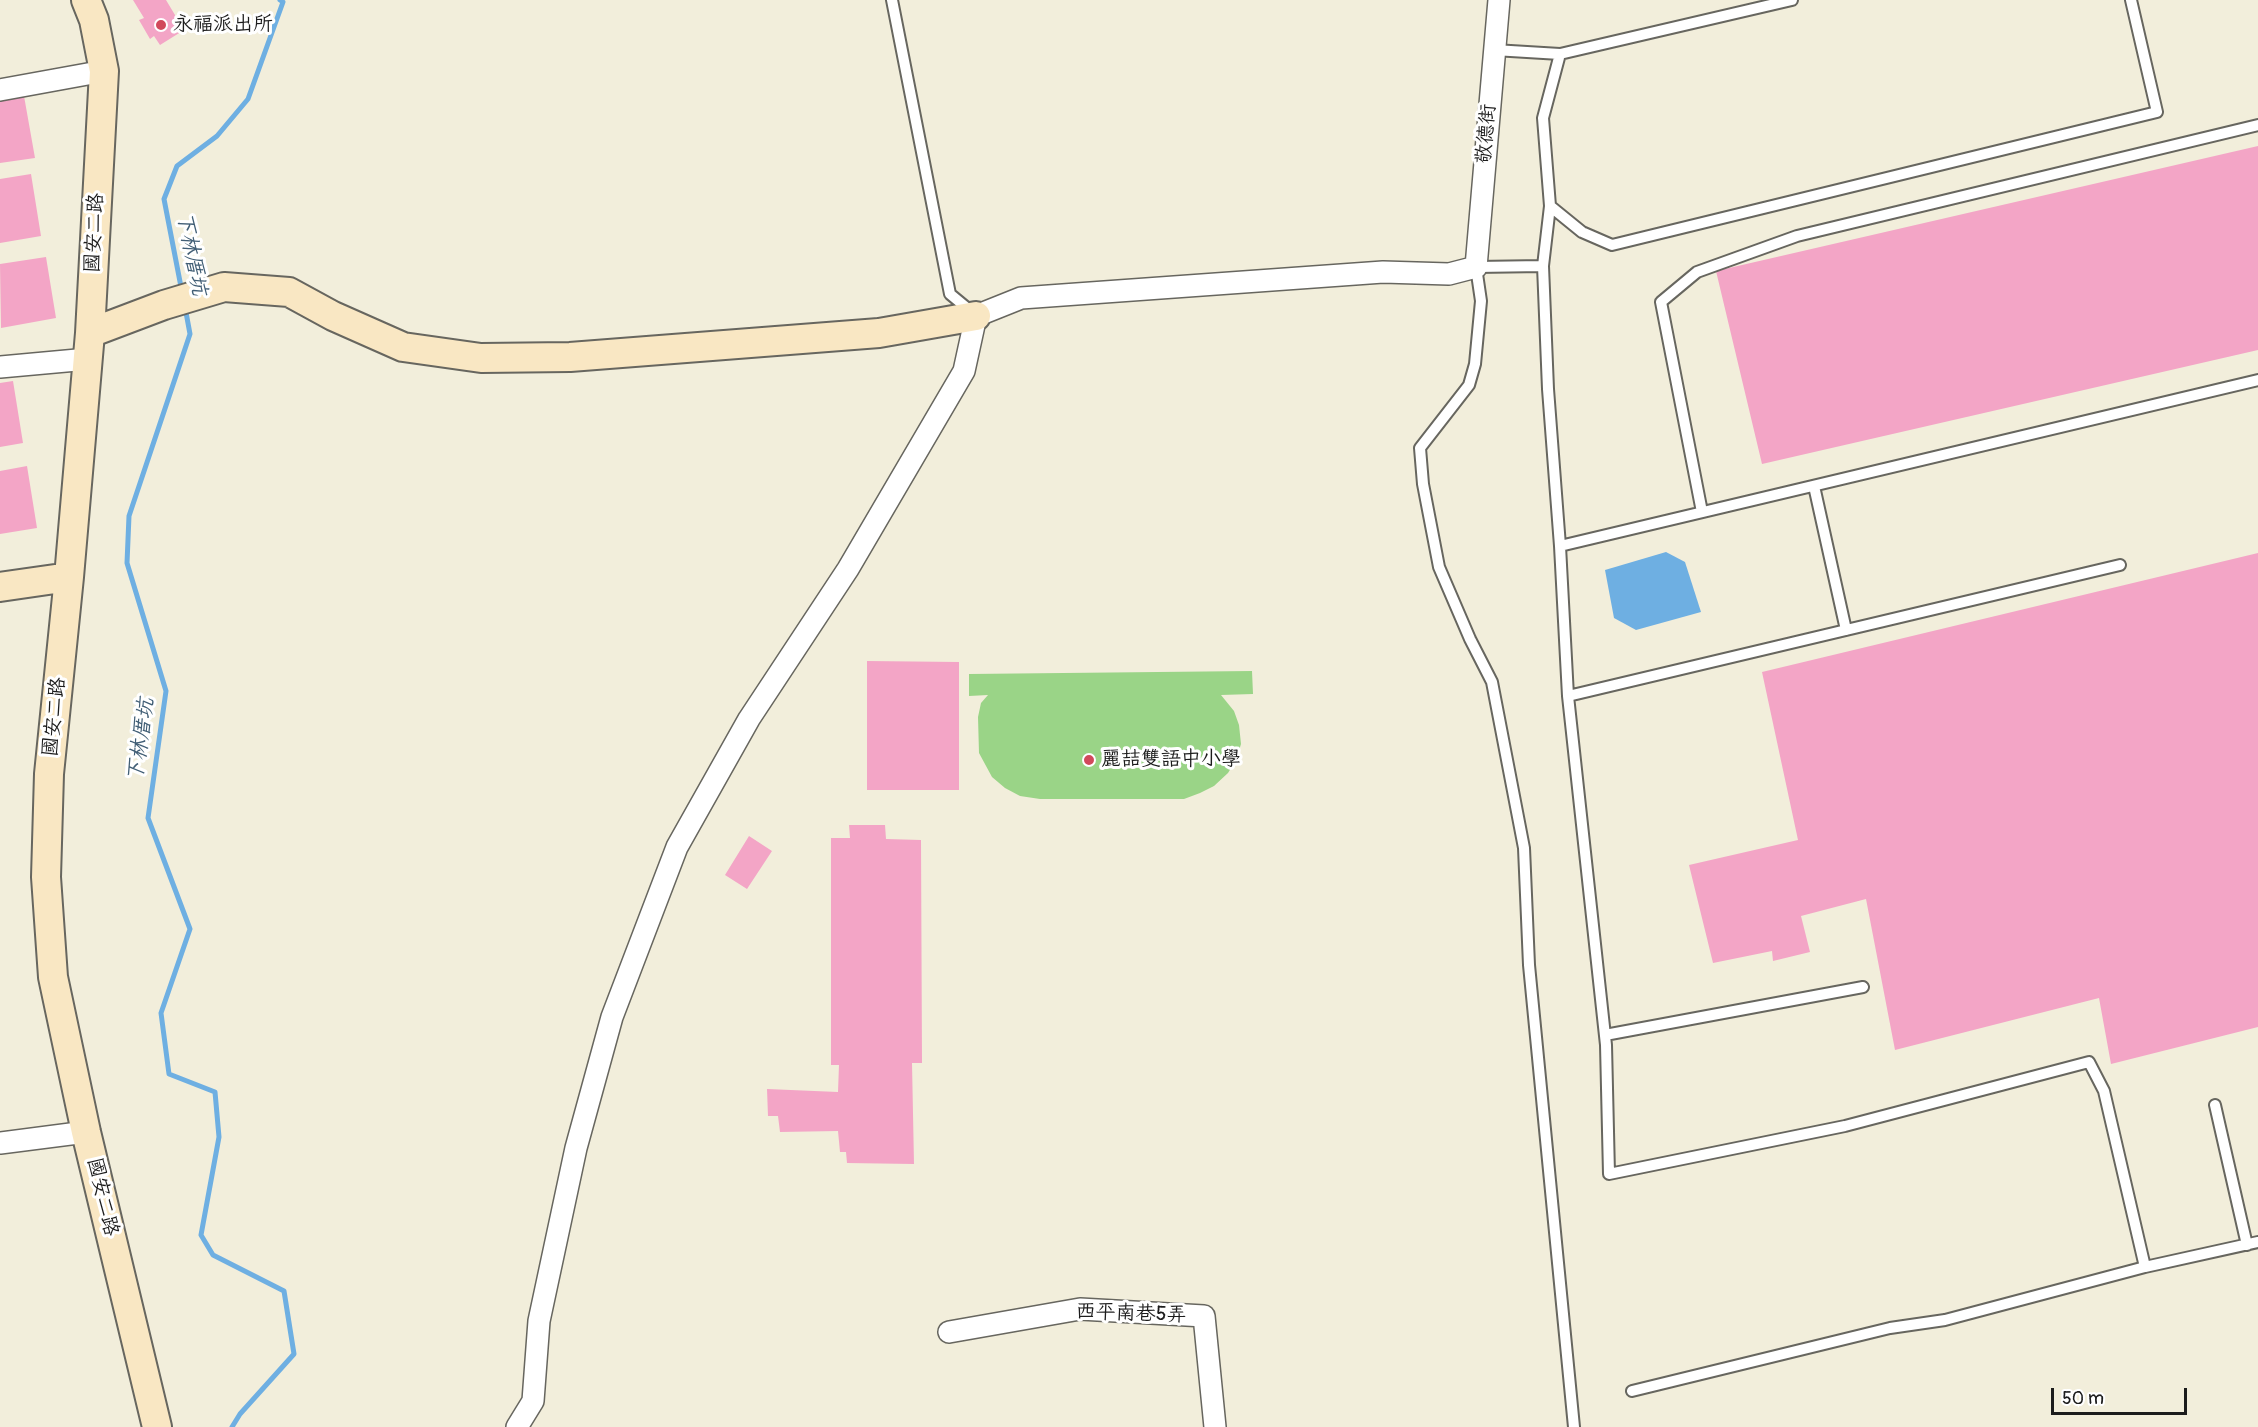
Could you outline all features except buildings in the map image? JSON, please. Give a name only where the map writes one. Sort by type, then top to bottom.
[{"type":"street","name":"國安二路","points":[[86,0],[94,20],[104,71],[89,346],[49,774],[46,877],[53,977],[86,1132],[157,1427]]},
{"type":"street","name":"敬德街","points":[[1476,267],[1499,0]]},
{"type":"street","points":[[0,90],[104,71]]},
{"type":"street","points":[[0,368],[89,346],[184,299],[224,286],[289,292],[403,347],[481,358],[570,357],[879,333],[976,316],[1022,298],[1383,272],[1449,274],[1476,267]]},
{"type":"street","points":[[517,1427],[533,1401],[539,1321],[576,1148],[609,1027],[677,847],[749,720],[848,569],[964,371],[976,316]]},
{"type":"street","points":[[0,587],[69,577]]},
{"type":"street","points":[[0,1143],[86,1132]]},
{"type":"street","name":"西平南巷5弄","points":[[949,1332],[1080,1309],[1204,1316],[1215,1427]]},
{"type":"lane","points":[[892,0],[950,294],[976,316]]},
{"type":"lane","points":[[1494,50],[1560,54],[1792,0]]},
{"type":"lane","points":[[1550,206],[1582,232],[1612,245],[2157,112],[2131,0]]},
{"type":"lane","points":[[1560,54],[1543,118],[1550,206],[1544,266],[1548,389],[1568,696],[1605,1035],[1609,1174],[1845,1126],[2089,1062],[2104,1090],[2145,1267]]},
{"type":"lane","points":[[1702,512],[1661,302],[1697,272],[1797,236],[2258,125]]},
{"type":"lane","points":[[1544,266],[1476,267],[1480,301],[1475,364],[1469,385],[1420,448],[1423,484],[1439,567],[1470,639],[1492,682],[1524,848],[1529,965],[1574,1427]]},
{"type":"lane","points":[[1560,546],[2258,380]]},
{"type":"lane","points":[[1814,486],[1845,630]]},
{"type":"lane","points":[[1568,696],[2120,565]]},
{"type":"lane","points":[[1605,1035],[1863,987]]},
{"type":"lane","points":[[1632,1390],[1890,1328],[1945,1320],[2145,1267],[2252,1244],[2215,1105]]},
{"type":"green space","points":[[1252,671],[1253,694],[1221,695],[1234,711],[1239,725],[1241,744],[1236,760],[1228,773],[1214,786],[1184,799],[1040,799],[1020,796],[1005,788],[992,777],[979,753],[978,717],[981,703],[988,695],[969,696],[969,674]]},
{"type":"water","points":[[1666,552],[1685,562],[1701,612],[1636,630],[1614,618],[1605,570]]},
{"type":"waterway","name":"下林厝坑","points":[[182,292],[164,199],[177,166],[217,136],[248,99],[283,2],[280,0]]},
{"type":"waterway","name":"下林厝坑","points":[[185,307],[190,334],[129,516],[127,563],[166,691],[148,818],[190,929],[161,1013],[169,1074],[215,1092],[219,1137],[201,1235],[213,1255],[284,1291],[294,1354],[240,1414],[232,1427]]},
{"type":"place","name":"永福派出所","points":[[161,25]]},
{"type":"place","name":"麗喆雙語中小學","points":[[1089,760]]}]
